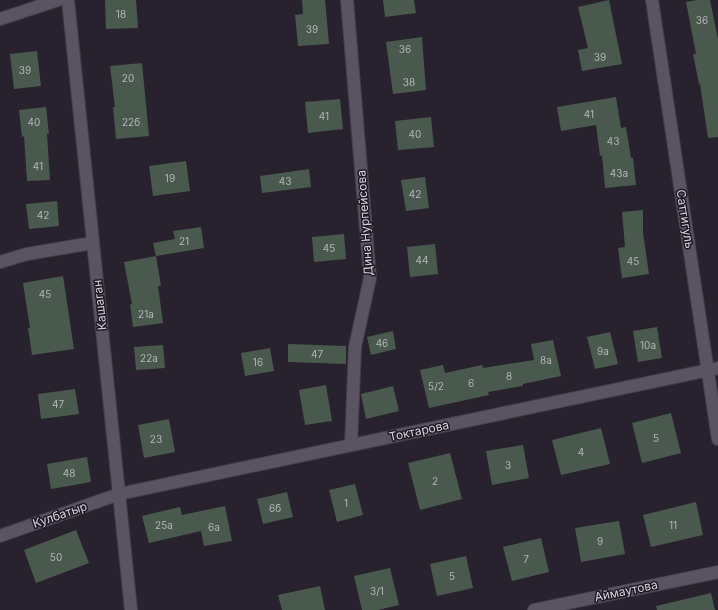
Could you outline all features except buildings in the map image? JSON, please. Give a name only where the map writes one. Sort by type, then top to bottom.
[{"type":"street","points":[[0,19],[58,0]]},
{"type":"street","name":"Кашаган","points":[[68,0],[132,610]]},
{"type":"street","name":"Дина Нурпейсова","points":[[347,0],[370,278],[355,347],[351,445]]},
{"type":"street","name":"Саттигуль","points":[[652,0],[713,369],[718,439]]},
{"type":"street","points":[[0,262],[27,254],[93,243]]},
{"type":"street","name":"Токтарова","points":[[120,494],[713,369]]},
{"type":"street","name":"Кулбатыр","points":[[0,536],[120,494]]},
{"type":"street","name":"Аймаутова","points":[[534,610],[718,572]]}]
